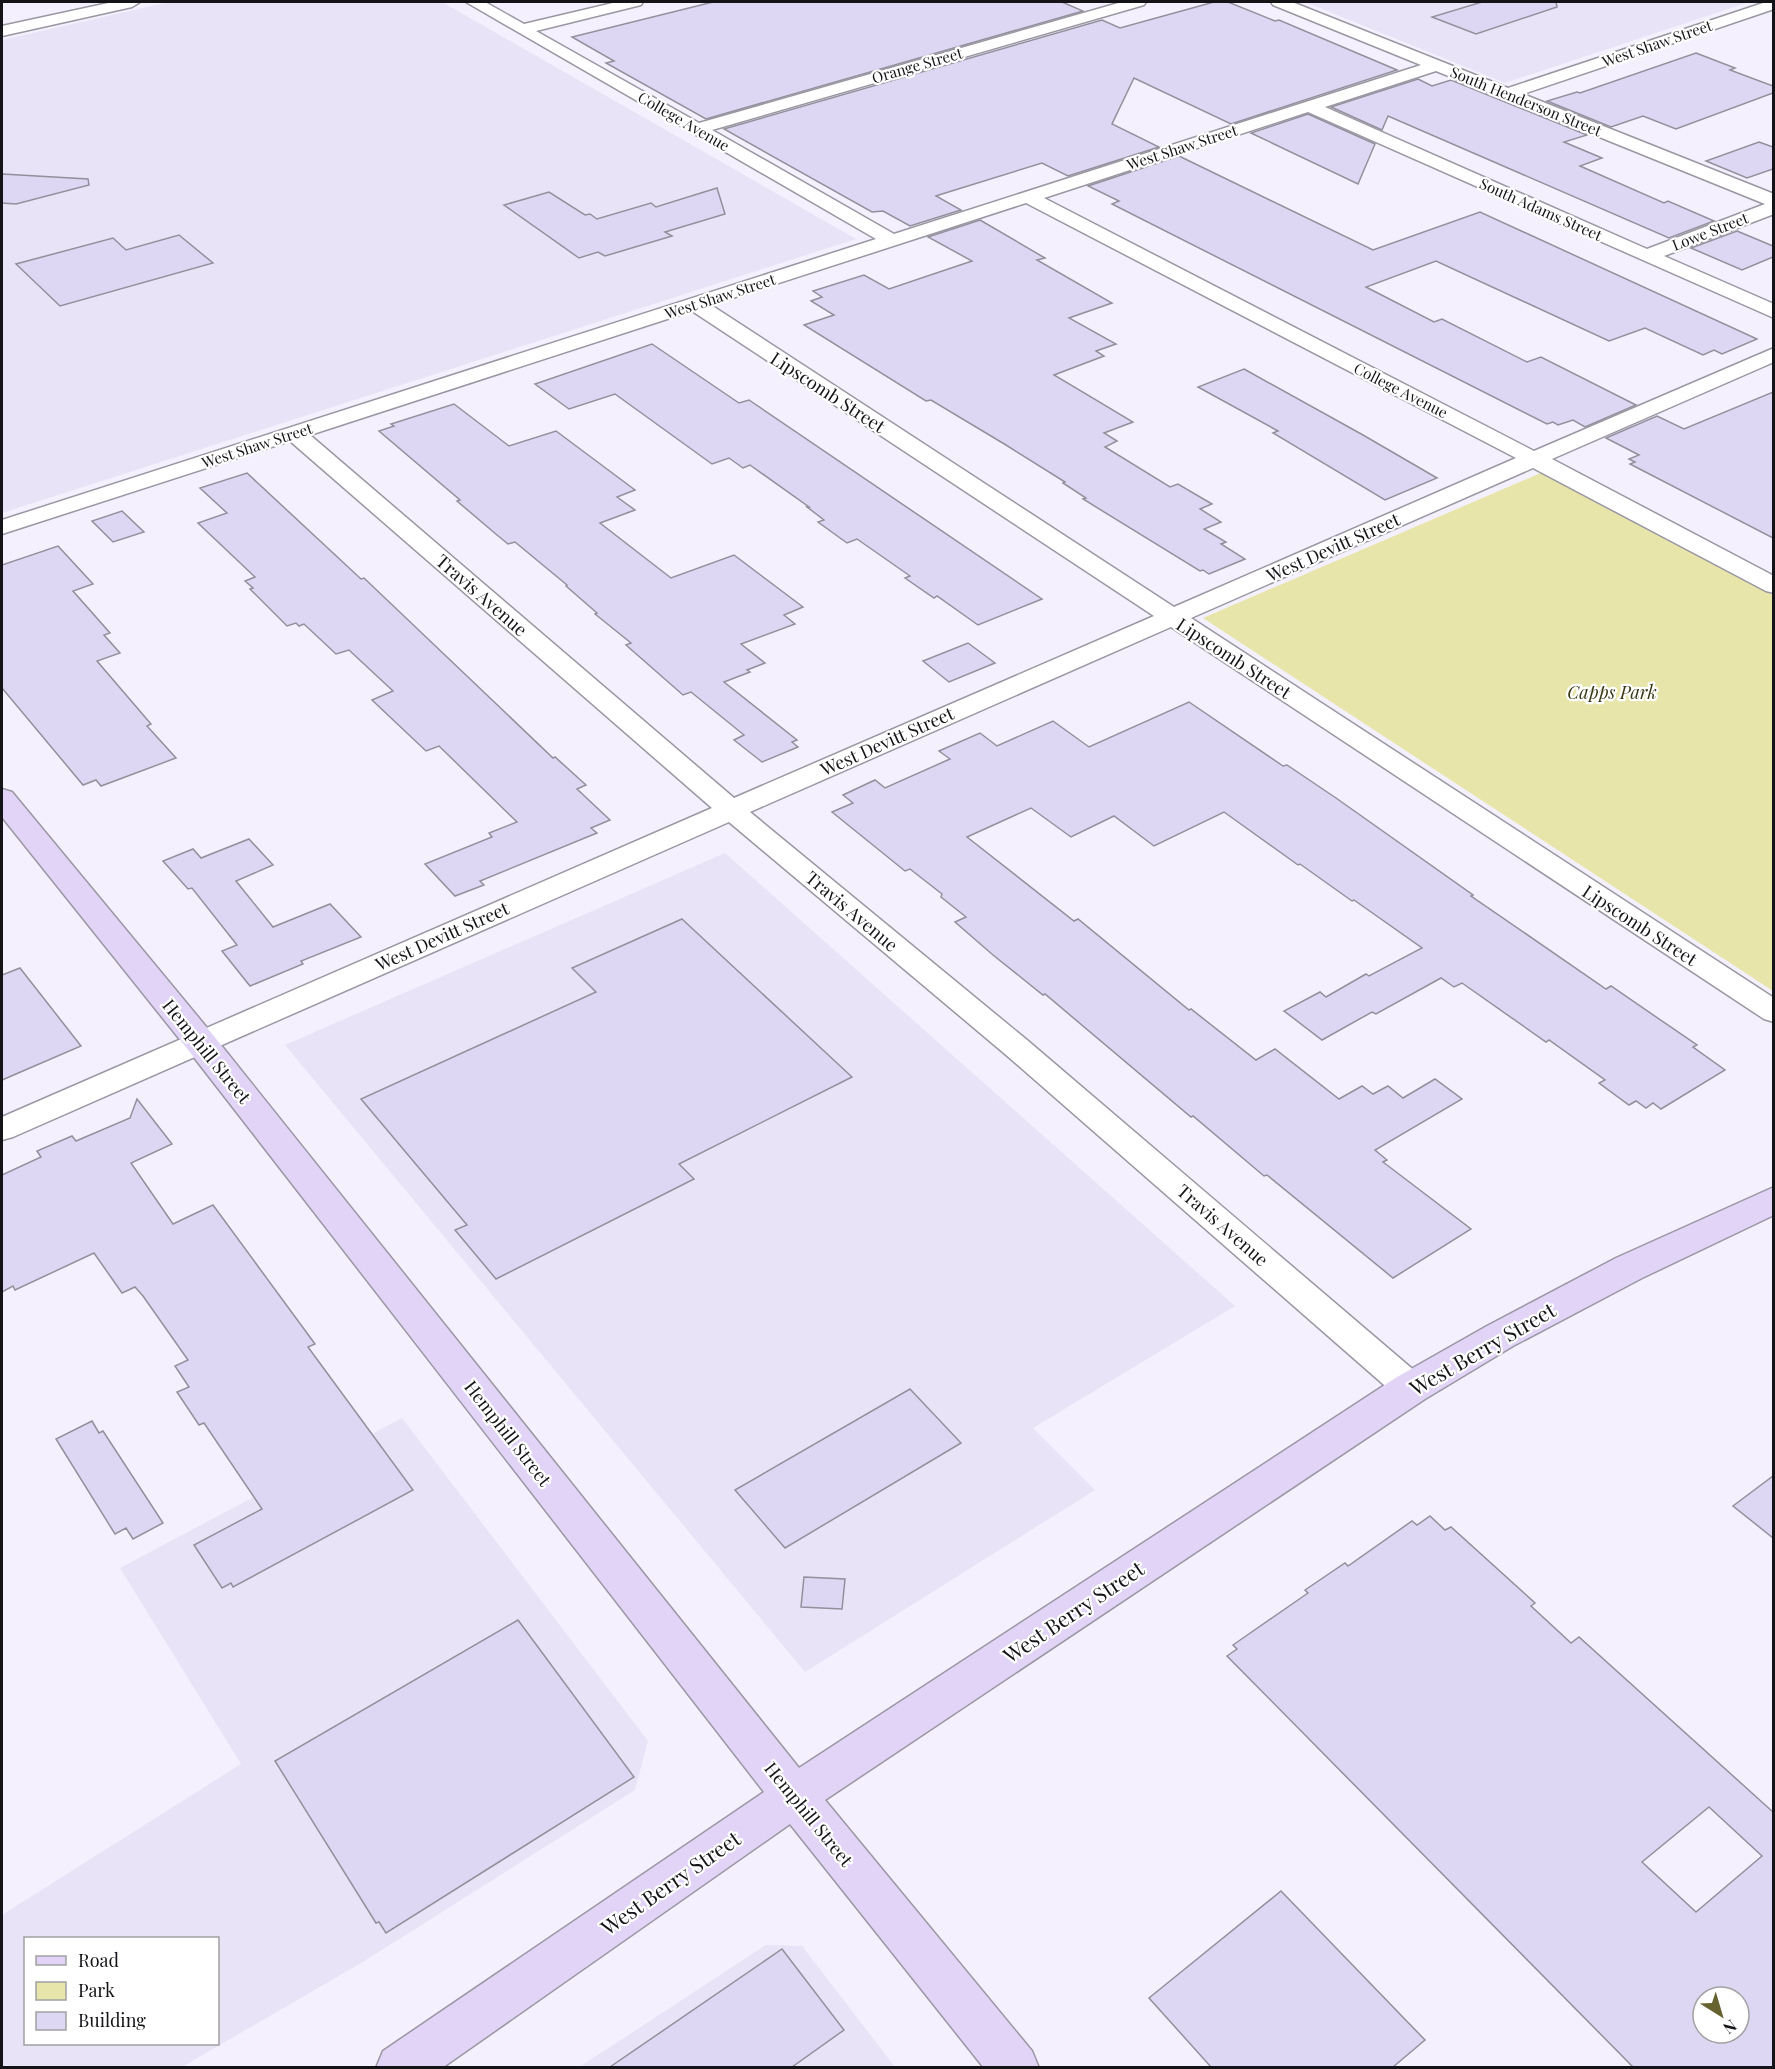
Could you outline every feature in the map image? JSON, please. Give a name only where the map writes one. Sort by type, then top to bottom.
[{"type":"main road","name":"Hemphill Street","points":[[2,798],[201,1043],[794,1796],[1015,2067]]},
{"type":"main road","name":"West Berry Street","points":[[400,2067],[794,1796],[1412,1388],[1500,1336],[1629,1268],[1773,1200]]},
{"type":"street","points":[[2,31],[132,2]]},
{"type":"street","name":"College Avenue","points":[[474,2],[893,241]]},
{"type":"street","points":[[523,29],[635,2]]},
{"type":"street","name":"Orange Street","points":[[697,129],[1137,2]]},
{"type":"street","name":"South Henderson Street","points":[[1279,2],[1773,201]]},
{"type":"street","name":"West Shaw Street","points":[[1507,94],[1773,4]]},
{"type":"street","name":"West Shaw Street","points":[[2,527],[1437,65]]},
{"type":"street","name":"South Adams Street","points":[[1309,106],[1773,312]]},
{"type":"street","name":"College Avenue","points":[[1028,197],[1534,459],[1773,586]]},
{"type":"street","name":"Lowe Street","points":[[1646,256],[1773,207]]},
{"type":"street","name":"Lipscomb Street","points":[[694,304],[1773,1012]]},
{"type":"street","name":"West Devitt Street","points":[[2,1129],[1773,354]]},
{"type":"street","name":"Travis Avenue","points":[[294,433],[730,809],[1017,1047],[1412,1388]]},
{"type":"shaded area","points":[[169,2],[442,2],[856,239],[2,513],[2,40]]},
{"type":"shaded area","points":[[1305,2],[1749,2],[1505,83]]},
{"type":"shaded area","points":[[725,853],[1235,1306],[1033,1428],[1095,1490],[805,1672],[285,1045]]},
{"type":"shaded area","points":[[402,1418],[648,1741],[635,1790],[366,1960],[182,2067],[2,2068],[2,1915],[241,1764],[120,1568]]},
{"type":"shaded area","points":[[766,1945],[802,1946],[895,2067],[578,2068]]},
{"type":"green space","name":"Capps Park","points":[[1543,472],[1773,595],[1773,991],[1203,618]]},
{"type":"building","points":[[713,2],[1062,2],[1083,11],[706,119],[606,63],[614,61],[572,37]]},
{"type":"building","points":[[1214,2],[1228,2],[1275,21],[1279,20],[1397,70],[1231,124],[1134,78],[1112,124],[1159,147],[1068,176],[1042,163],[942,194],[936,196],[961,210],[910,226],[883,211],[872,212],[724,129],[1102,20],[1120,28]]},
{"type":"building","points":[[1482,2],[1556,2],[1557,7],[1476,34],[1432,17]]},
{"type":"building","points":[[1696,53],[1735,68],[1730,70],[1773,86],[1773,93],[1676,129],[1643,116],[1611,127],[1547,101],[1580,93]]},
{"type":"building","points":[[1418,79],[1432,86],[1451,80],[1587,135],[1564,142],[1602,158],[1580,166],[1664,203],[1668,201],[1714,221],[1669,238],[1388,116],[1382,130],[1331,107]]},
{"type":"building","points":[[1308,114],[1375,144],[1358,184],[1251,133]]},
{"type":"building","points":[[1759,142],[1773,147],[1773,169],[1747,178],[1706,161]]},
{"type":"building","points":[[1179,156],[1373,250],[1480,212],[1757,339],[1722,354],[1714,350],[1703,355],[1645,328],[1609,341],[1436,261],[1366,287],[1434,322],[1442,319],[1527,362],[1541,357],[1636,405],[1585,427],[1573,420],[1558,425],[1553,422],[1547,424],[1112,204],[1119,201],[1088,186]]},
{"type":"building","points":[[2,174],[88,179],[89,185],[16,204],[2,203]]},
{"type":"building","points":[[717,188],[725,214],[665,232],[672,236],[605,256],[598,252],[579,258],[504,205],[549,192],[585,215],[590,214],[597,219],[651,203],[656,207]]},
{"type":"building","points":[[980,220],[1045,258],[1037,260],[1112,303],[1069,318],[1116,344],[1096,351],[1104,356],[1054,375],[1133,422],[1104,433],[1117,441],[1105,447],[1170,487],[1178,484],[1212,504],[1200,509],[1221,522],[1204,529],[1226,542],[1221,544],[1245,559],[1209,574],[1203,570],[1200,571],[1083,499],[1086,498],[1063,483],[1065,482],[1006,445],[931,400],[926,401],[804,325],[834,315],[811,301],[822,297],[813,291],[864,275],[889,289],[972,261],[928,237]]},
{"type":"building","points":[[1737,231],[1773,246],[1773,257],[1742,270],[1691,248]]},
{"type":"building","points":[[179,235],[213,263],[60,306],[16,264],[113,238],[126,250]]},
{"type":"building","points":[[652,344],[739,403],[749,400],[1042,599],[978,625],[937,596],[934,598],[905,578],[910,576],[857,539],[847,543],[818,522],[824,520],[807,507],[809,507],[750,465],[743,468],[729,458],[712,464],[615,394],[569,409],[535,384]]},
{"type":"building","points":[[1244,369],[1437,478],[1385,500],[1273,433],[1278,431],[1198,387]]},
{"type":"building","points":[[1773,392],[1773,538],[1630,464],[1635,462],[1629,459],[1639,455],[1606,438],[1657,416],[1684,429]]},
{"type":"building","points":[[454,404],[509,446],[556,431],[635,490],[617,497],[635,510],[600,523],[671,578],[734,555],[803,607],[784,615],[795,624],[741,644],[765,663],[747,670],[750,672],[724,682],[797,740],[792,742],[798,747],[762,762],[734,740],[744,735],[691,692],[683,695],[626,645],[631,643],[595,614],[597,613],[567,585],[515,542],[508,544],[497,535],[379,431],[394,426],[391,424]]},
{"type":"building","points":[[247,473],[361,579],[364,578],[553,758],[555,757],[586,785],[577,789],[610,820],[591,828],[597,833],[480,881],[484,885],[455,896],[425,864],[492,837],[489,833],[517,822],[439,746],[426,751],[372,700],[393,691],[349,650],[336,654],[304,624],[299,626],[296,623],[287,626],[250,589],[253,588],[245,581],[255,577],[198,523],[227,513],[200,488]]},
{"type":"building","points":[[122,511],[144,532],[113,542],[92,521]]},
{"type":"building","points":[[58,546],[93,584],[73,591],[110,633],[104,635],[120,653],[97,661],[151,724],[147,726],[176,758],[101,786],[96,780],[83,785],[2,688],[2,565]]},
{"type":"building","points":[[968,643],[995,663],[949,682],[923,661]]},
{"type":"building","points":[[1189,702],[1283,766],[1287,765],[1336,798],[1473,895],[1471,896],[1606,989],[1611,986],[1697,1045],[1693,1047],[1725,1070],[1661,1109],[1653,1103],[1646,1108],[1636,1101],[1629,1105],[1599,1083],[1605,1080],[1549,1040],[1546,1042],[1462,983],[1454,987],[1441,978],[1376,1014],[1372,1012],[1322,1040],[1284,1011],[1320,992],[1326,997],[1366,974],[1369,976],[1422,948],[1224,812],[1154,846],[1114,816],[1071,837],[1031,808],[967,837],[1074,921],[1078,919],[1189,1010],[1191,1009],[1256,1060],[1275,1049],[1339,1099],[1362,1086],[1373,1094],[1388,1086],[1403,1098],[1435,1079],[1462,1099],[1375,1150],[1387,1160],[1383,1162],[1471,1229],[1393,1278],[1267,1175],[1264,1176],[1193,1116],[1191,1117],[1045,994],[1043,995],[993,955],[955,922],[966,917],[941,897],[942,894],[910,869],[905,871],[832,812],[853,803],[843,795],[875,780],[885,788],[950,759],[939,751],[980,733],[997,746],[1053,721],[1089,747]]},
{"type":"building","points":[[249,839],[273,865],[236,881],[273,927],[330,904],[361,937],[301,961],[303,964],[250,986],[222,951],[237,945],[192,888],[188,889],[163,861],[193,849],[201,858]]},
{"type":"building","points":[[682,919],[852,1077],[679,1164],[694,1179],[496,1279],[455,1230],[467,1225],[361,1099],[596,992],[572,968]]},
{"type":"building","points":[[20,968],[81,1046],[2,1080],[2,975]]},
{"type":"building","points":[[137,1099],[172,1144],[131,1163],[173,1224],[213,1205],[315,1344],[308,1347],[413,1490],[233,1587],[231,1583],[222,1588],[194,1545],[262,1509],[204,1423],[199,1425],[177,1392],[189,1387],[175,1366],[188,1360],[143,1296],[135,1287],[122,1293],[94,1253],[15,1290],[13,1286],[2,1292],[2,1175],[41,1157],[37,1151],[72,1136],[76,1141],[130,1118]]},
{"type":"building","points":[[910,1389],[961,1443],[785,1548],[735,1490]]},
{"type":"building","points":[[92,1421],[99,1433],[103,1431],[163,1523],[133,1539],[126,1528],[115,1534],[56,1439]]},
{"type":"building","points":[[1773,1476],[1773,1538],[1733,1506]]},
{"type":"building","points":[[1430,1516],[1445,1530],[1451,1527],[1535,1603],[1531,1606],[1571,1643],[1579,1637],[1773,1812],[1773,2067],[1633,2067],[1227,1656],[1237,1649],[1233,1645],[1308,1593],[1305,1590],[1345,1563],[1348,1566],[1412,1521],[1417,1525]],"holes":[[[1709,1807],[1762,1856],[1696,1912],[1642,1862]]]},
{"type":"building","points":[[804,1577],[845,1579],[842,1609],[801,1607]]},
{"type":"building","points":[[518,1620],[634,1777],[386,1933],[379,1922],[376,1923],[275,1761]]},
{"type":"building","points":[[1281,1891],[1425,2040],[1393,2067],[1211,2067],[1149,1998]]},
{"type":"building","points":[[782,1949],[844,2030],[792,2067],[610,2067]]}]
